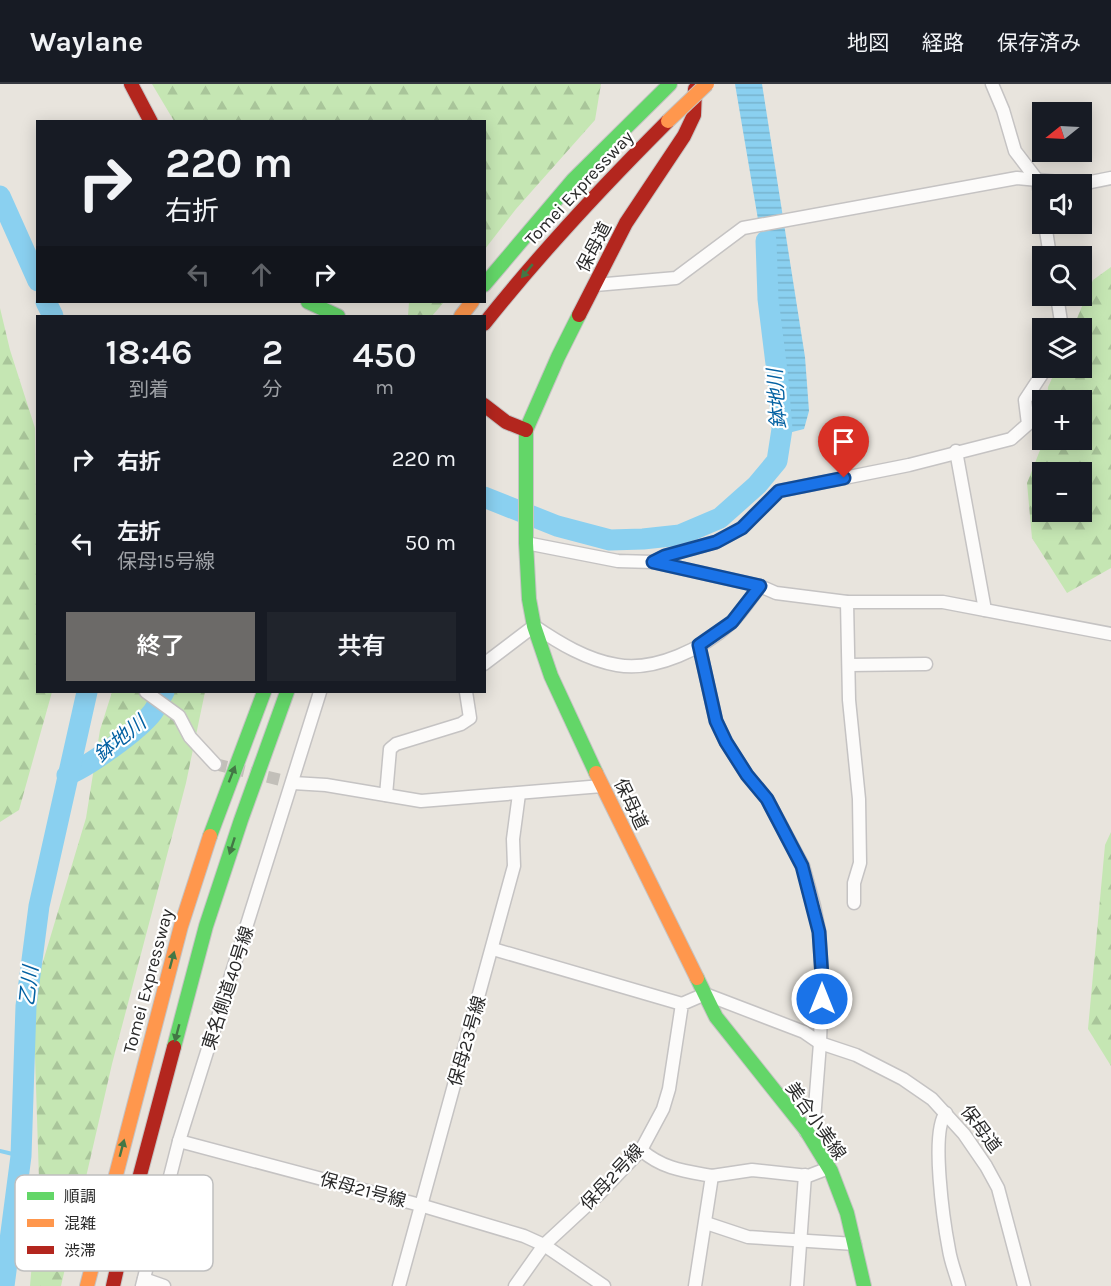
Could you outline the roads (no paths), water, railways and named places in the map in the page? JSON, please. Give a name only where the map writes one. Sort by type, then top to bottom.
[{"type":"main road","points":[[131,84],[150,120]]},
{"type":"main road","name":"Tomei Expressway","points":[[486,283],[548,208],[670,84]]},
{"type":"main road","name":"保母道","points":[[695,84],[694,115],[684,136],[626,223],[558,357],[526,430],[526,536],[529,599],[534,626],[551,676],[602,786],[705,993]]},
{"type":"main road","name":"Tomei Expressway","points":[[486,322],[592,196],[707,84]]},
{"type":"main road","points":[[310,303],[336,315]]},
{"type":"main road","points":[[462,315],[471,303]]},
{"type":"main road","points":[[486,407],[506,422],[526,430]]},
{"type":"main road","name":"Tomei Expressway","points":[[116,1175],[181,926],[216,817],[264,693]]},
{"type":"main road","points":[[141,1175],[206,926],[287,693]]},
{"type":"main road","name":"美合小美線","points":[[705,993],[716,1017],[733,1042],[806,1132],[829,1168],[843,1202],[864,1286]]},
{"type":"main road","name":"Tomei Expressway","points":[[87,1286],[91,1271]]},
{"type":"main road","points":[[113,1286],[117,1271]]},
{"type":"street","points":[[992,84],[1003,110],[1015,151],[1033,174]]},
{"type":"street","points":[[595,285],[676,278],[743,228],[1017,178],[1032,180]]},
{"type":"street","points":[[1092,182],[1111,178]]},
{"type":"street","points":[[653,562],[665,556],[716,542],[742,528],[779,491],[909,465],[1011,439],[1028,424],[1025,400],[1039,378]]},
{"type":"street","points":[[956,452],[985,610]]},
{"type":"street","points":[[526,536],[618,561],[653,562],[760,586],[776,593],[847,602],[943,602],[1111,634]]},
{"type":"street","points":[[486,662],[534,626],[556,641],[591,658],[619,666],[644,665],[680,657],[732,622],[760,586]]},
{"type":"street","points":[[847,602],[850,709],[859,799],[861,863],[854,883],[854,903]]},
{"type":"street","points":[[699,645],[716,721],[747,775],[767,799],[802,866],[819,932],[822,977],[820,1043],[814,1120],[806,1132]]},
{"type":"street","points":[[849,665],[926,664]]},
{"type":"street","points":[[147,693],[180,716],[190,737],[214,765]]},
{"type":"street","name":"東名側道40号線","points":[[170,1175],[179,1141],[320,693]]},
{"type":"street","points":[[386,795],[390,749],[396,744],[461,724],[470,718],[466,693]]},
{"type":"street","points":[[293,783],[326,785],[421,801],[602,786]]},
{"type":"street","name":"保母23号線","points":[[399,1286],[493,950],[514,866],[513,839],[519,794]]},
{"type":"street","points":[[493,950],[682,1004],[705,993]]},
{"type":"street","name":"保母道","points":[[705,993],[804,1032],[820,1043],[856,1055],[903,1078],[932,1099],[946,1113],[986,1166],[998,1188],[1024,1286]]},
{"type":"street","name":"保母2号線","points":[[515,1286],[544,1245],[598,1195],[641,1150],[663,1109],[669,1089],[682,1004]]},
{"type":"street","points":[[946,1113],[940,1122],[938,1165],[948,1249],[959,1286]]},
{"type":"street","name":"保母21号線","points":[[179,1141],[420,1205],[524,1236],[544,1245],[604,1286]]},
{"type":"street","points":[[641,1150],[654,1161],[668,1167],[712,1176],[752,1170],[805,1175],[815,1174],[829,1168]]},
{"type":"street","points":[[797,1286],[805,1175]]},
{"type":"street","points":[[695,1286],[712,1176]]},
{"type":"street","points":[[706,1223],[748,1237],[855,1244]]},
{"type":"street","points":[[143,1283],[164,1286]]},
{"type":"water","points":[[735,84],[762,84],[805,357],[809,411],[804,429],[776,436],[781,355]]},
{"type":"waterway","name":"乙川","points":[[0,196],[36,277]]},
{"type":"waterway","name":"鉢地川","points":[[486,498],[557,526],[610,540],[643,539],[680,535],[720,518],[757,485],[777,461],[782,429],[768,299],[766,241]]},
{"type":"waterway","name":"乙川","points":[[46,303],[52,315]]},
{"type":"waterway","name":"乙川","points":[[19,1175],[26,1006],[39,906],[87,693]]},
{"type":"waterway","name":"鉢地川","points":[[67,775],[99,757],[136,729],[152,713],[163,693]]},
{"type":"waterway","points":[[0,1151],[21,1156]]},
{"type":"waterway","name":"乙川","points":[[4,1286],[15,1202]]},
{"type":"tunnel","points":[[215,764],[293,783]]}]
